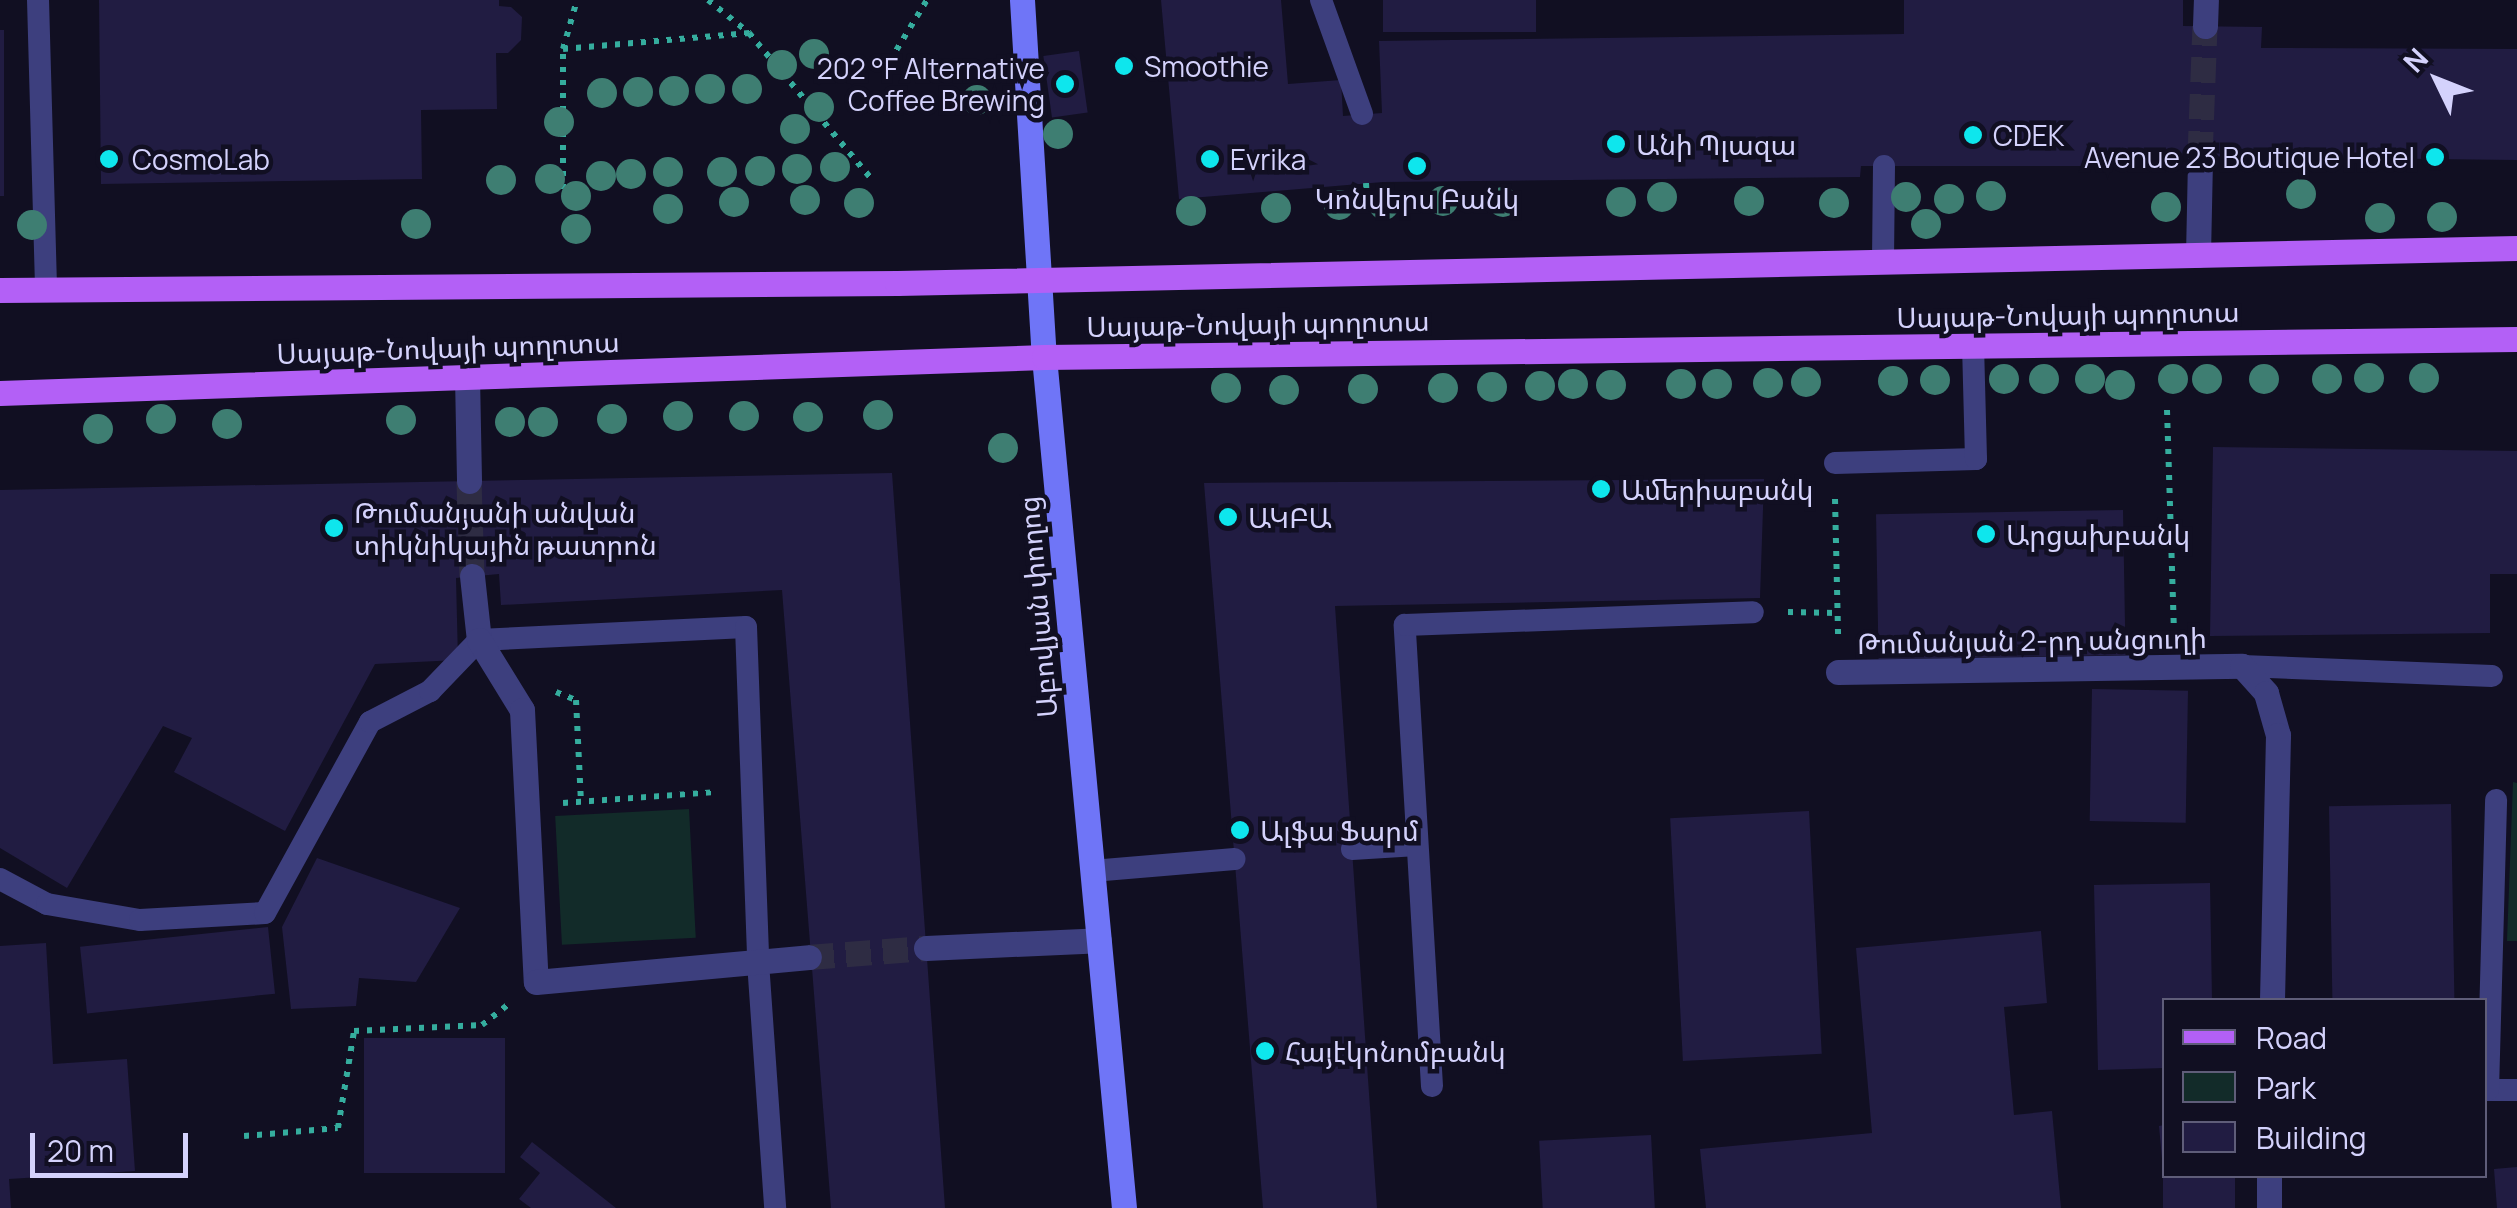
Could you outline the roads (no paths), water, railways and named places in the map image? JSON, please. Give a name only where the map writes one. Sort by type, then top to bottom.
[{"type":"main road","name":"Աբովյան փողոց","points":[[1022,0],[1044,357],[1124,1208]]},
{"type":"main road","name":"Սայաթ-Նովայի պողոտա","points":[[0,290],[1038,279],[2517,248]]},
{"type":"main road","name":"Սայաթ-Նովայի պողոտա","points":[[0,393],[1044,357],[2517,339]]},
{"type":"street","points":[[2205,26],[2206,0]]},
{"type":"street","points":[[2198,255],[2200,156]]},
{"type":"street","points":[[467,376],[469,481]]},
{"type":"street","points":[[472,576],[479,640],[522,710],[536,982],[809,956]]},
{"type":"street","name":"Թումանյան 2-րդ անցուղի","points":[[1838,672],[2242,666],[2266,694],[2278,735],[2272,998]]},
{"type":"street","points":[[926,948],[1099,940]]},
{"type":"street","points":[[2269,1178],[2269,1208]]},
{"type":"lane","points":[[38,0],[46,290]]},
{"type":"lane","points":[[1321,0],[1362,114]]},
{"type":"lane","points":[[1883,261],[1884,166]]},
{"type":"lane","points":[[1835,463],[1976,458],[1972,345]]},
{"type":"lane","points":[[1432,1086],[1405,625],[1754,612]]},
{"type":"lane","points":[[0,879],[47,904],[140,920],[265,913],[370,722],[430,691],[479,640],[746,627],[758,962],[775,1208]]},
{"type":"lane","points":[[2242,666],[2492,676]]},
{"type":"lane","points":[[2487,1084],[2505,982],[2496,800]]},
{"type":"lane","points":[[1352,849],[1417,844]]},
{"type":"lane","points":[[1092,871],[1234,859]]},
{"type":"lane","points":[[2487,1090],[2517,1090]]},
{"type":"tunnel","points":[[2200,156],[2205,26]]},
{"type":"tunnel","points":[[469,481],[472,576]]},
{"type":"tunnel","points":[[809,957],[926,948]]},
{"type":"place","name":"Smoothie","points":[[1124,66]]},
{"type":"place","name":"202 °F Alternative Coffee Brewing","points":[[1065,84]]},
{"type":"place","name":"CDEK","points":[[1973,135]]},
{"type":"place","name":"Անի Պլազա","points":[[1616,144]]},
{"type":"place","name":"Avenue 23 Boutique Hotel","points":[[2435,157]]},
{"type":"place","name":"CosmoLab","points":[[109,159]]},
{"type":"place","name":"Evrika","points":[[1210,159]]},
{"type":"place","name":"Կոնվերս Բանկ","points":[[1417,166]]},
{"type":"place","name":"Ամերիաբանկ","points":[[1601,489]]},
{"type":"place","name":"ԱԿԲԱ","points":[[1228,517]]},
{"type":"place","name":"Թումանյանի անվան տիկնիկային թատրոն","points":[[334,528]]},
{"type":"place","name":"Արցախբանկ","points":[[1986,534]]},
{"type":"place","name":"Ալֆա Ֆարմ","points":[[1240,830]]},
{"type":"place","name":"Հայէկոնոմբանկ","points":[[1265,1051]]}]
